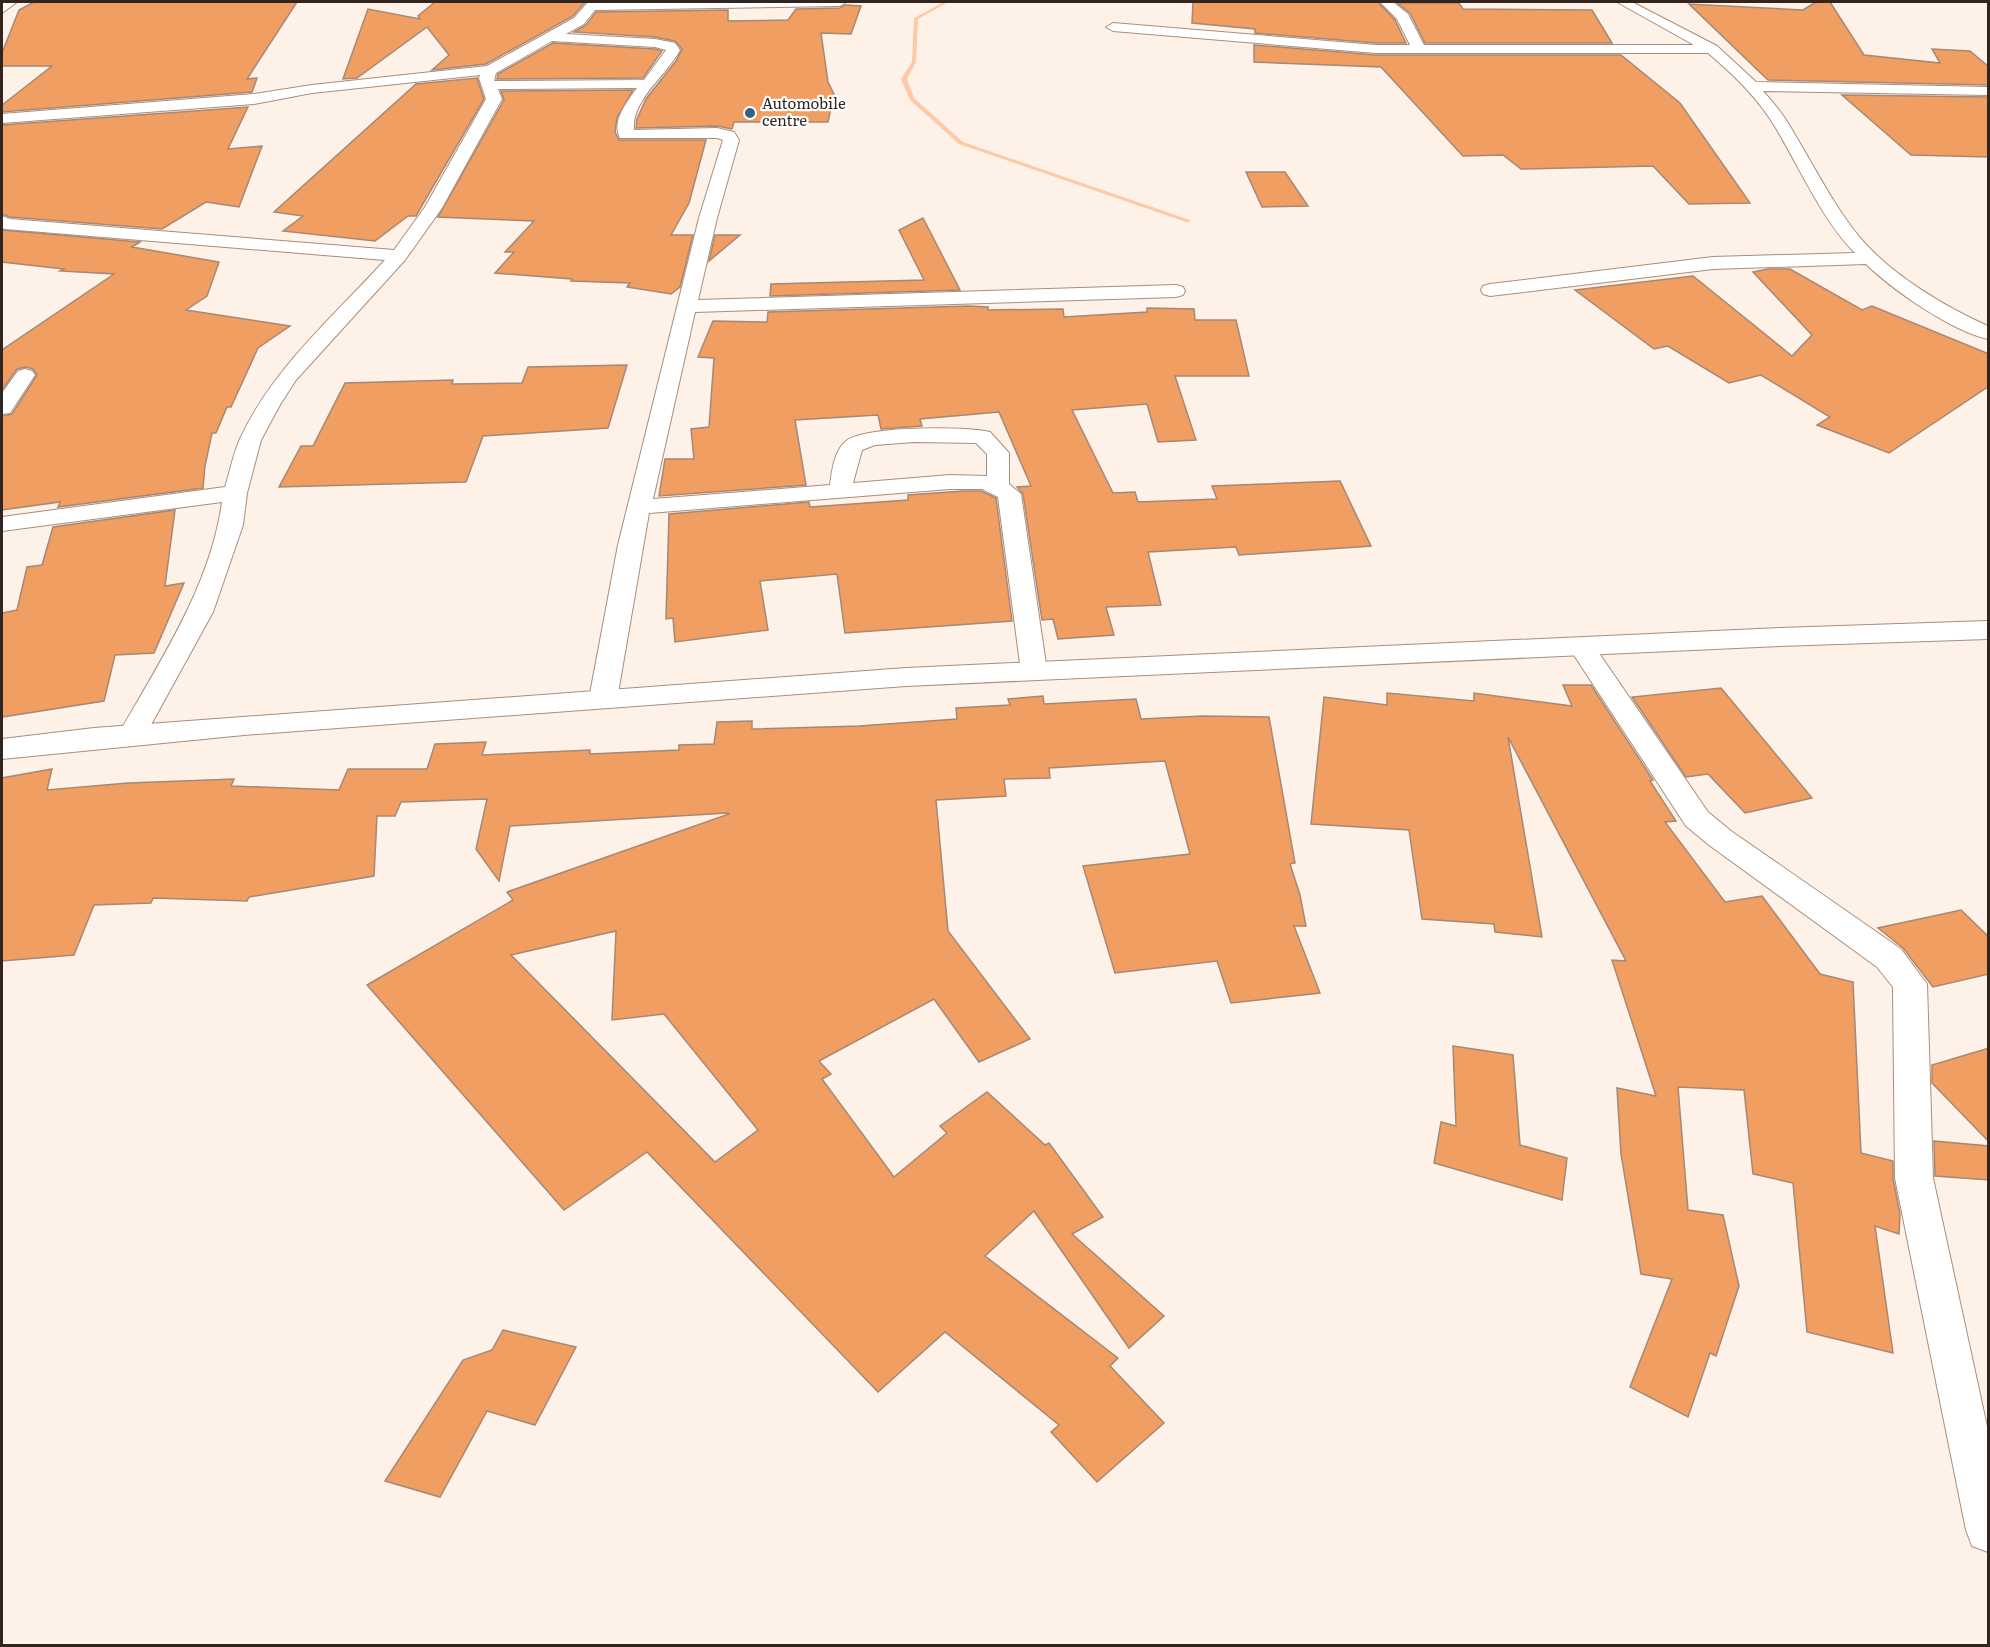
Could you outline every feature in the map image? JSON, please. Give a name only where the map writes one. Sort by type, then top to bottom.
[{"type":"street","points":[[2,9],[12,2]]},
{"type":"street","points":[[490,77],[579,21],[592,4],[840,2]]},
{"type":"street","points":[[1386,2],[1403,17],[1419,49]]},
{"type":"street","points":[[1623,2],[1712,49],[1752,86],[1780,122],[1816,186],[1855,243],[1887,274],[1958,320],[1989,333]]},
{"type":"street","points":[[1113,27],[1356,48],[1712,49]]},
{"type":"street","points":[[551,37],[655,43],[670,46],[673,50],[669,61],[647,84],[628,113],[626,135],[717,133],[728,135],[731,140],[708,218],[639,507],[603,699]]},
{"type":"street","points":[[132,735],[200,612],[231,525],[235,493],[250,440],[289,375],[399,256],[434,208],[495,99],[490,77]]},
{"type":"street","points":[[2,118],[254,99],[312,89],[490,77],[647,84]]},
{"type":"street","points":[[1752,86],[1989,91]]},
{"type":"street","points":[[2,221],[4,224],[399,256]]},
{"type":"street","points":[[1490,290],[1713,263],[1871,258]]},
{"type":"street","points":[[687,306],[1176,291]]},
{"type":"street","points":[[2,408],[25,375]]},
{"type":"street","points":[[841,491],[845,463],[854,445],[863,439],[881,436],[982,437],[998,453],[998,485]]},
{"type":"street","points":[[639,507],[950,482],[980,481],[998,485],[1009,494],[1034,671]]},
{"type":"street","points":[[2,524],[235,493]]},
{"type":"street","points":[[2,749],[132,735],[906,676],[1780,637],[1989,630]]},
{"type":"street","points":[[1581,646],[1697,819],[1720,838],[1889,958],[1910,984],[1914,1178],[1989,1530]]},
{"type":"building","points":[[34,2],[297,2],[247,79],[257,78],[252,92],[2,112],[2,105],[52,66],[2,66],[2,53],[19,10]]},
{"type":"building","points":[[435,2],[585,2],[573,16],[486,64],[432,70],[449,55],[427,27],[357,78],[343,79],[368,9],[420,19],[418,16]]},
{"type":"building","points":[[1193,2],[1378,2],[1395,20],[1406,43],[1376,43],[1255,33],[1255,29],[1192,23]]},
{"type":"building","points":[[1816,2],[1830,2],[1864,55],[1940,63],[1932,49],[1970,51],[1989,67],[1989,85],[1768,80],[1689,4],[1803,10]]},
{"type":"building","points":[[1397,3],[1459,3],[1463,9],[1592,10],[1612,43],[1425,43],[1410,13]]},
{"type":"building","points":[[845,5],[861,6],[851,34],[821,33],[828,82],[834,94],[828,122],[734,122],[732,129],[717,126],[636,128],[637,119],[646,99],[676,61],[682,49],[675,41],[655,37],[574,32],[586,25],[596,12],[728,10],[728,21],[788,20],[796,9],[840,8]]},
{"type":"building","points":[[553,43],[662,51],[643,78],[497,79],[498,74]]},
{"type":"building","points":[[1254,45],[1376,55],[1621,55],[1680,103],[1750,203],[1689,204],[1653,166],[1521,169],[1503,155],[1463,156],[1381,67],[1254,62]]},
{"type":"building","points":[[477,78],[484,99],[416,216],[408,216],[375,241],[283,231],[303,216],[274,212],[416,84]]},
{"type":"building","points":[[633,90],[617,118],[615,132],[619,140],[706,140],[689,203],[671,235],[693,235],[680,287],[671,294],[627,287],[630,283],[571,281],[572,279],[495,273],[514,252],[505,252],[534,221],[438,217],[504,100],[501,91]]},
{"type":"building","points":[[1842,95],[1989,97],[1989,157],[1911,155]]},
{"type":"building","points":[[248,107],[228,149],[262,146],[239,207],[206,202],[162,229],[10,217],[2,214],[2,125]]},
{"type":"building","points":[[1246,172],[1285,172],[1308,206],[1262,207]]},
{"type":"building","points":[[923,218],[960,290],[770,296],[771,284],[924,280],[899,230]]},
{"type":"building","points":[[2,230],[140,242],[132,247],[219,262],[207,296],[186,310],[290,326],[258,348],[231,407],[227,407],[216,433],[212,433],[203,488],[58,507],[60,502],[2,510],[2,416],[12,414],[37,375],[33,369],[26,367],[17,369],[2,390],[2,350],[114,274],[60,271],[64,269],[2,262]]},
{"type":"building","points":[[715,235],[740,235],[709,261]]},
{"type":"building","points":[[1790,269],[1862,310],[1872,306],[1989,354],[1989,386],[1889,453],[1817,425],[1830,417],[1761,375],[1729,383],[1668,346],[1654,349],[1575,290],[1693,276],[1792,356],[1812,335],[1753,272]]},
{"type":"building","points":[[988,307],[988,310],[1063,309],[1064,317],[1147,312],[1147,308],[1194,309],[1195,320],[1236,320],[1249,376],[1175,376],[1196,440],[1158,442],[1147,404],[1072,410],[1113,493],[1135,492],[1138,502],[1217,499],[1212,486],[1340,481],[1371,546],[1239,555],[1236,547],[1148,552],[1161,605],[1106,607],[1114,635],[1058,639],[1053,619],[1042,620],[1023,494],[1017,487],[1031,486],[999,412],[920,419],[922,426],[881,429],[878,415],[795,420],[806,485],[659,496],[665,459],[694,459],[691,429],[709,427],[714,358],[698,357],[713,321],[767,322],[768,312]]},
{"type":"building","points":[[627,365],[608,428],[483,436],[466,482],[279,487],[301,446],[313,446],[345,383],[453,380],[452,384],[522,383],[528,367]]},
{"type":"building","points":[[981,491],[996,498],[1012,621],[845,633],[837,574],[760,581],[768,630],[675,642],[673,618],[666,619],[669,514],[809,502],[810,507],[908,500],[908,495]]},
{"type":"building","points":[[175,510],[165,586],[184,583],[154,653],[115,655],[104,701],[2,717],[2,613],[17,610],[27,567],[42,565],[53,527]]},
{"type":"building","points":[[1563,685],[1591,685],[1653,780],[1650,781],[1676,821],[1665,822],[1725,902],[1762,896],[1820,974],[1853,982],[1861,1153],[1893,1161],[1893,1178],[1900,1214],[1899,1234],[1875,1226],[1893,1353],[1807,1332],[1793,1183],[1753,1174],[1744,1090],[1678,1087],[1688,1210],[1723,1215],[1739,1286],[1716,1356],[1710,1353],[1688,1417],[1630,1387],[1672,1279],[1641,1274],[1621,1154],[1617,1088],[1656,1096],[1612,960],[1626,961],[1508,737],[1542,937],[1495,932],[1494,924],[1422,919],[1409,830],[1311,824],[1324,697],[1387,705],[1387,693],[1474,701],[1474,693],[1572,706]]},
{"type":"building","points":[[1721,688],[1812,798],[1745,813],[1708,774],[1686,777],[1632,697]]},
{"type":"building","points":[[1043,696],[1044,704],[1136,699],[1141,719],[1203,716],[1269,717],[1295,863],[1290,864],[1300,895],[1306,926],[1294,926],[1320,993],[1231,1003],[1217,961],[1115,973],[1083,866],[1190,854],[1165,761],[1049,768],[1050,778],[1004,779],[1006,796],[936,800],[948,931],[1030,1039],[979,1062],[934,999],[819,1061],[831,1074],[822,1079],[894,1177],[947,1133],[940,1126],[987,1092],[1045,1145],[1049,1143],[1103,1217],[1072,1234],[1164,1316],[1129,1348],[1034,1211],[985,1256],[1118,1358],[1110,1366],[1164,1423],[1097,1482],[1051,1432],[1059,1425],[945,1332],[878,1392],[647,1152],[564,1210],[367,985],[513,900],[507,892],[728,813],[510,826],[499,881],[476,849],[487,799],[401,802],[395,816],[377,816],[374,876],[249,897],[247,901],[153,898],[151,903],[94,905],[74,955],[2,961],[2,778],[52,769],[47,790],[128,783],[234,779],[231,786],[339,790],[348,769],[427,769],[435,744],[486,742],[482,755],[590,750],[590,754],[679,750],[679,745],[714,744],[717,722],[752,721],[752,729],[859,726],[957,719],[956,708],[1010,705],[1008,699]],"holes":[[[616,931],[612,1020],[664,1014],[758,1130],[715,1162],[511,955]]]},
{"type":"building","points":[[1961,910],[1989,937],[1989,974],[1933,987],[1903,948],[1878,928]]},
{"type":"building","points":[[1453,1046],[1513,1055],[1520,1145],[1567,1158],[1562,1200],[1434,1163],[1441,1122],[1456,1126]]},
{"type":"building","points":[[1989,1048],[1989,1142],[1932,1083],[1932,1065]]},
{"type":"building","points":[[1934,1141],[1989,1146],[1989,1180],[1935,1176]]},
{"type":"building","points":[[503,1330],[576,1347],[535,1425],[487,1411],[440,1497],[385,1481],[463,1360],[492,1350]]},
{"type":"waterway","points":[[946,2],[916,18],[914,62],[904,79],[912,99],[961,143],[1188,221]]},
{"type":"place","name":"Automobile centre","points":[[750,113]]}]
